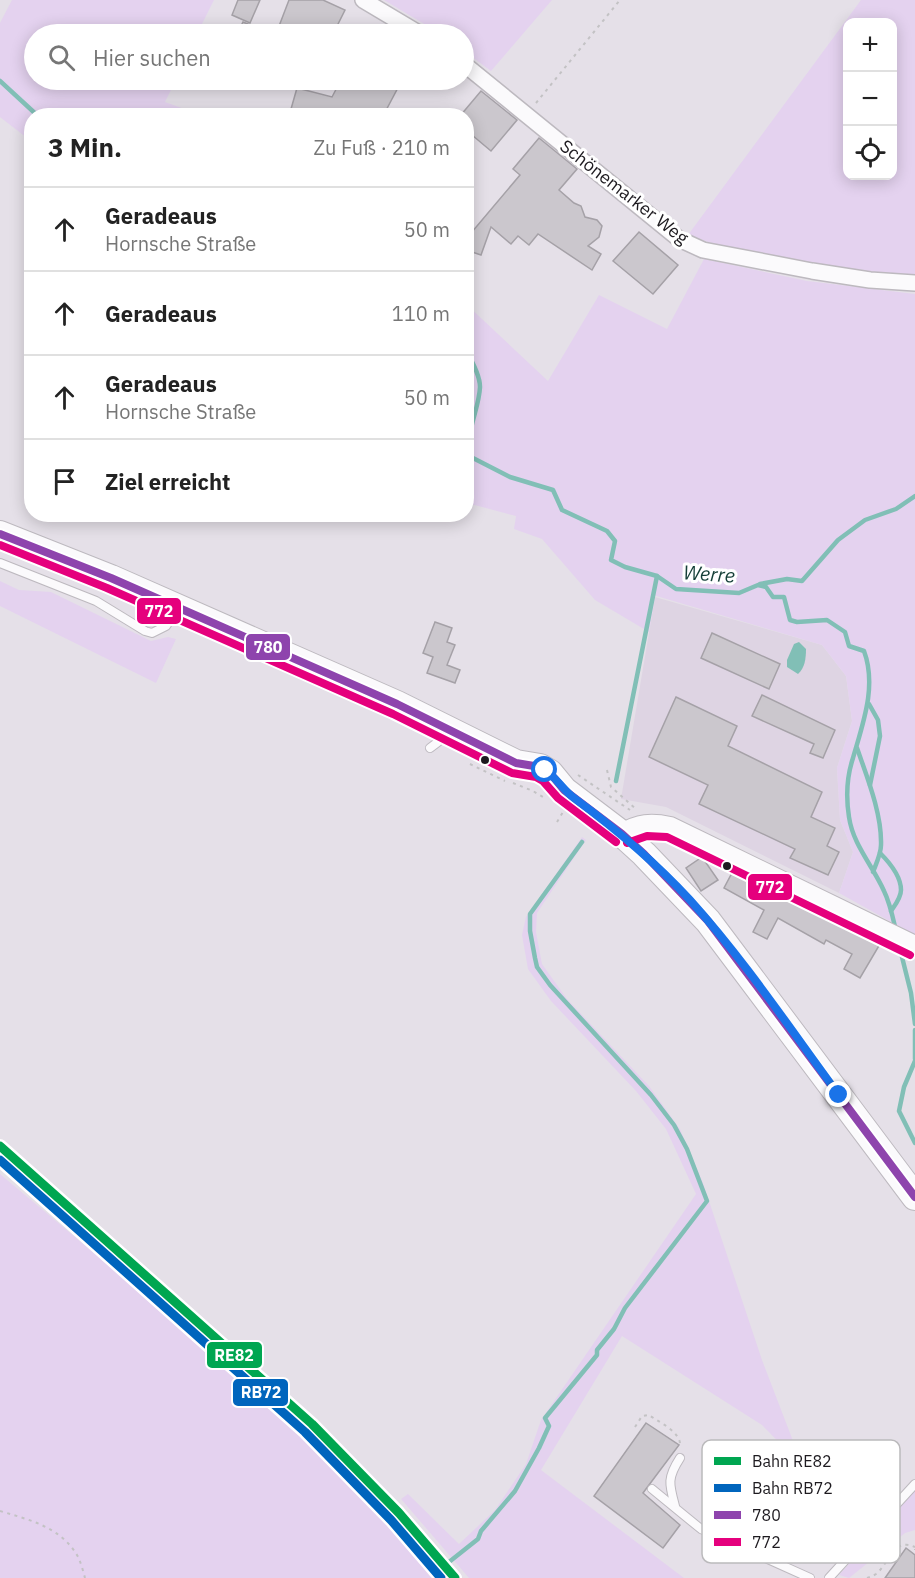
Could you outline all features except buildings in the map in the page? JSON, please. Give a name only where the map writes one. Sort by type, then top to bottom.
[{"type":"main road","points":[[0,534],[178,607],[373,701],[438,738],[516,763],[540,767],[550,773],[564,790],[622,834],[689,898],[772,1004],[896,1178],[915,1197]]},
{"type":"street","points":[[363,0],[403,24]]},
{"type":"street","name":"Schönemarker Weg","points":[[474,72],[679,239],[704,250],[812,271],[870,280],[915,283]]},
{"type":"street","points":[[622,834],[646,824],[670,827],[912,945]]},
{"type":"lane","points":[[0,563],[96,601],[152,633],[166,626],[178,607]]},
{"type":"lane","points":[[675,1508],[669,1482],[671,1472],[681,1458]]},
{"type":"lane","points":[[900,1501],[915,1484]]},
{"type":"lane","points":[[652,1489],[702,1529]]},
{"type":"lane","points":[[777,1563],[810,1578]]},
{"type":"lane","points":[[830,1578],[844,1563]]},
{"type":"path","points":[[527,114],[620,0]]},
{"type":"path","points":[[607,770],[611,787],[639,812],[646,824]]},
{"type":"path","points":[[635,1427],[642,1416],[649,1415],[678,1436],[681,1446],[675,1454],[681,1458]]},
{"type":"path","points":[[0,1511],[54,1530],[78,1556],[85,1578]]},
{"type":"path","points":[[900,1548],[905,1545],[915,1549]]},
{"type":"path","points":[[867,1578],[877,1573],[884,1563]]},
{"type":"shaded area","points":[[12,0],[214,0],[202,24],[24,24],[24,90],[171,90],[165,102],[182,108],[24,108],[24,136],[0,117],[0,23]]},
{"type":"shaded area","points":[[384,0],[552,0],[491,71],[474,58],[474,24],[424,24]]},
{"type":"shaded area","points":[[861,0],[915,0],[915,278],[800,264],[688,235],[843,24],[843,180],[897,180],[897,18],[848,18]]},
{"type":"shaded area","points":[[704,259],[807,281],[915,294],[915,935],[839,893],[853,852],[840,820],[837,768],[852,721],[846,676],[822,645],[653,595],[655,597],[649,632],[595,600],[542,539],[514,529],[516,516],[474,505],[474,312],[548,381],[599,295],[667,329]]},
{"type":"shaded area","points":[[0,581],[19,590],[51,592],[151,641],[168,637],[176,639],[156,683],[0,606]]},
{"type":"shaded area","points":[[655,597],[822,645],[846,676],[852,721],[837,768],[840,820],[853,852],[839,893],[666,807],[621,799]]},
{"type":"shaded area","points":[[799,642],[806,652],[804,666],[798,674],[787,667],[787,660],[794,644]]},
{"type":"shaded area","points":[[582,837],[586,840],[537,913],[536,932],[542,964],[567,999],[649,1086],[680,1129],[703,1183],[762,1360],[793,1440],[777,1440],[762,1425],[622,1336],[541,1470],[684,1578],[469,1578],[401,1499],[408,1494],[459,1544],[495,1510],[526,1464],[541,1420],[696,1194],[666,1129],[636,1091],[551,1001],[528,969],[522,935],[526,917]]},
{"type":"shaded area","points":[[0,1174],[144,1295],[345,1471],[434,1562],[446,1578],[0,1578]]},
{"type":"shaded area","points":[[915,1491],[915,1530],[900,1537],[900,1508]]},
{"type":"shaded area","points":[[850,1563],[868,1563],[849,1578],[839,1575]]},
{"type":"waterway","name":"Werre","points":[[0,81],[29,108]]},
{"type":"waterway","name":"Werre","points":[[474,366],[480,382],[474,418]]},
{"type":"waterway","name":"Werre","points":[[474,459],[510,477],[553,490],[562,510],[607,531],[615,541],[611,560],[625,567],[657,576],[676,589],[739,593],[758,585],[766,587],[773,597],[784,597],[790,620],[797,622],[827,620],[845,632],[849,646],[864,651],[868,664],[869,691],[849,772],[848,810],[855,837],[886,896],[896,931]]},
{"type":"waterway","points":[[760,584],[787,579],[802,581],[838,540],[865,520],[896,509],[915,496]]},
{"type":"waterway","points":[[616,781],[657,576]]},
{"type":"waterway","points":[[869,704],[878,720],[880,736],[870,785]]},
{"type":"waterway","points":[[857,748],[873,796],[881,833],[880,852],[873,872]]},
{"type":"waterway","points":[[449,1562],[478,1539],[481,1531],[515,1491],[549,1426],[545,1418],[597,1355],[597,1350],[614,1329],[625,1308],[707,1201],[687,1149],[674,1125],[651,1095],[550,985],[537,967],[530,931],[530,914],[582,842]]},
{"type":"waterway","points":[[880,853],[894,870],[901,890],[891,911]]},
{"type":"waterway","name":"Werre","points":[[899,945],[911,993],[915,1024]]},
{"type":"waterway","name":"Werre","points":[[915,1030],[915,1059]]},
{"type":"waterway","name":"Werre","points":[[915,1061],[904,1087],[899,1111],[915,1143]]},
{"type":"waterway","points":[[434,1578],[435,1572],[441,1568]]},
{"type":"rail line","name":"RE82","points":[[0,1146],[312,1424],[399,1513],[455,1578]]},
{"type":"rail line","name":"RB72","points":[[0,1160],[305,1432],[391,1520],[441,1578]]},
{"type":"transit line","name":"780","points":[[0,534],[111,578],[397,704],[516,763],[540,767],[550,773],[564,790],[622,834],[644,854],[708,921],[915,1197]]},
{"type":"transit line","name":"772","points":[[0,545],[107,588],[393,714],[512,773],[536,777],[543,781],[558,798],[616,842]]},
{"type":"transit line","name":"772","points":[[627,843],[647,836],[667,837],[910,955]]},
{"type":"route","points":[[545,770],[564,790],[622,834],[689,898],[772,1004],[839,1095]]}]
